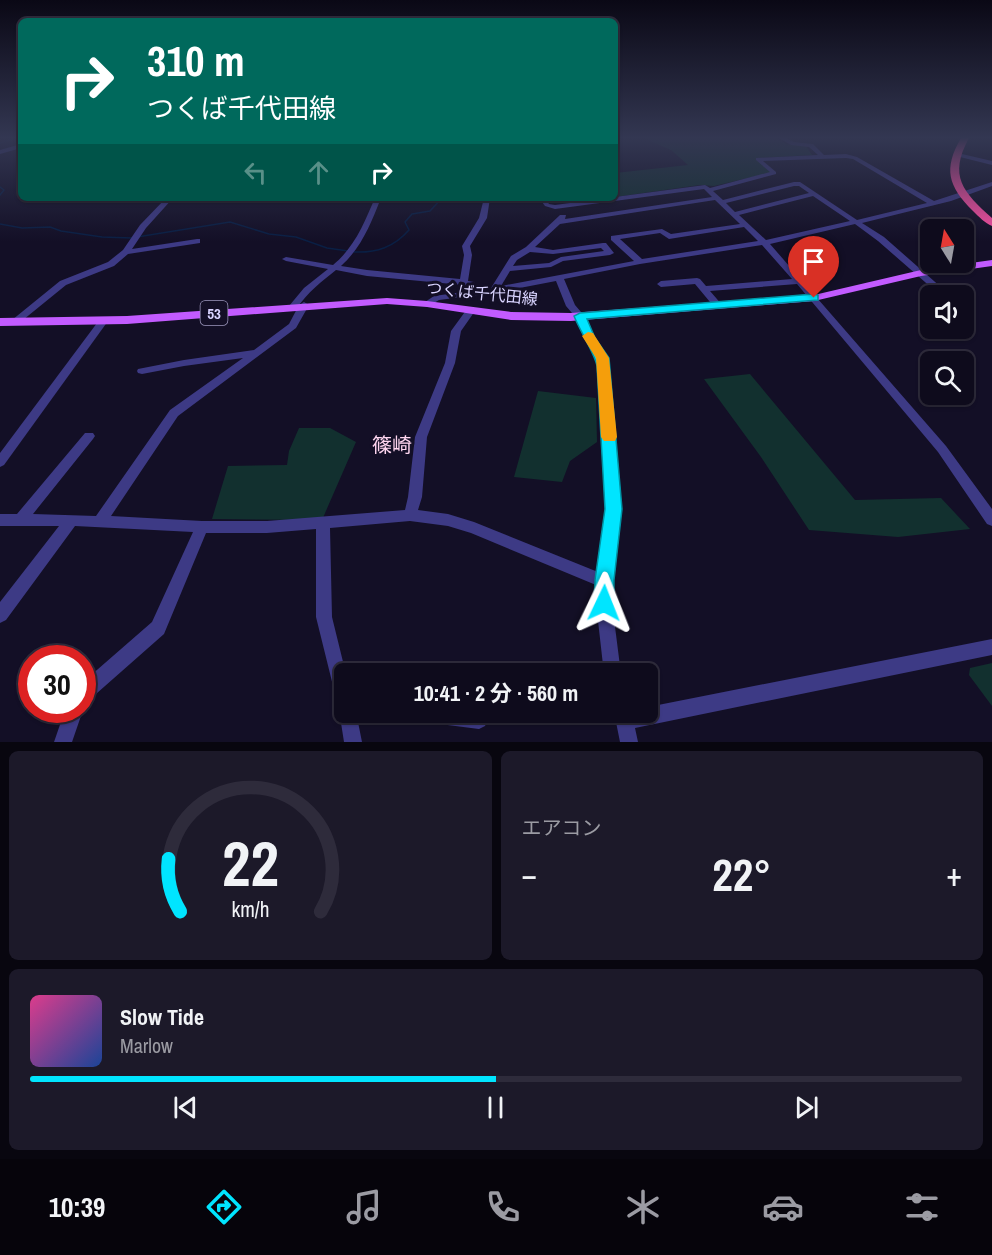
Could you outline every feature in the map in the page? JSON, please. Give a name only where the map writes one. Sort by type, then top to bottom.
[{"type":"highway","points":[[953,173],[955,180],[992,223]]},
{"type":"highway","points":[[960,173],[967,194],[992,216]]},
{"type":"main road","name":"つくば千代田線","points":[[974,266],[992,263]]},
{"type":"main road","name":"つくば千代田線","points":[[5,322],[103,321],[366,302],[427,304],[526,316],[580,316],[814,298],[921,273]]},
{"type":"street","points":[[709,190],[774,173]]},
{"type":"street","points":[[880,173],[934,204]]},
{"type":"street","points":[[558,222],[719,200],[800,184],[881,239],[920,272]]},
{"type":"street","points":[[427,304],[437,298],[494,290],[640,262],[765,243],[934,204],[992,184]]},
{"type":"street","points":[[618,200],[705,187],[709,190],[765,243],[814,298],[942,449],[992,520]]},
{"type":"street","points":[[983,188],[992,190]]},
{"type":"street","points":[[760,193],[779,202]]},
{"type":"street","points":[[734,214],[814,194]]},
{"type":"street","points":[[5,322],[63,283],[102,269],[126,252],[167,201]]},
{"type":"street","points":[[100,521],[168,420],[293,326],[299,306],[311,286],[354,249],[377,201]]},
{"type":"street","points":[[464,282],[468,255],[466,246],[483,218],[486,201]]},
{"type":"street","points":[[544,201],[549,207],[608,201]]},
{"type":"street","points":[[494,290],[514,258],[529,249],[573,206]]},
{"type":"street","points":[[640,262],[614,238],[662,231],[669,237],[746,225]]},
{"type":"street","points":[[126,252],[197,241]]},
{"type":"street","points":[[508,269],[551,265],[561,259],[610,253],[603,245],[553,252],[529,249]]},
{"type":"street","points":[[286,259],[334,268],[464,282],[471,284],[476,293]]},
{"type":"street","points":[[921,273],[935,285]]},
{"type":"street","points":[[560,278],[571,306],[580,316],[589,338],[602,358],[613,509],[604,580],[605,626],[610,663]]},
{"type":"street","points":[[661,284],[697,281],[718,306]]},
{"type":"street","points":[[704,289],[799,281]]},
{"type":"street","points":[[410,515],[415,497],[421,437],[450,363],[456,331],[470,311]]},
{"type":"street","points":[[0,462],[103,321]]},
{"type":"street","points":[[142,371],[179,362],[209,360],[257,352]]},
{"type":"street","points":[[20,520],[89,436]]},
{"type":"street","points":[[0,520],[72,520],[267,527],[410,515],[448,520],[474,528],[591,577],[604,580]]},
{"type":"street","points":[[0,615],[72,520]]},
{"type":"street","points":[[322,523],[324,617],[335,663]]},
{"type":"street","points":[[96,682],[158,628],[202,526]]},
{"type":"street","points":[[658,711],[992,647]]},
{"type":"street","points":[[63,742],[70,723]]},
{"type":"street","points":[[349,723],[353,742]]},
{"type":"street","points":[[625,723],[629,742]]},
{"type":"green space","points":[[618,173],[770,173],[714,186],[700,185],[618,197]]},
{"type":"green space","points":[[750,374],[855,500],[941,498],[970,529],[898,537],[809,530],[761,457],[704,379]]},
{"type":"green space","points":[[538,391],[596,398],[597,442],[570,461],[562,482],[514,477]]},
{"type":"green space","points":[[299,428],[330,428],[356,442],[322,520],[212,519],[228,466],[287,465],[289,451]]},
{"type":"green space","points":[[992,663],[992,706],[969,675],[970,668]]},
{"type":"waterway","points":[[0,187],[4,190],[0,195]]},
{"type":"waterway","points":[[354,252],[378,250],[391,245],[409,230],[405,222],[412,214],[430,211],[439,201]]},
{"type":"waterway","points":[[137,237],[230,222],[269,234],[296,237],[327,248],[348,251]]},
{"type":"waterway","points":[[0,224],[22,228],[50,227],[61,231],[102,237],[132,238]]},
{"type":"slow traffic","points":[[588,336],[602,358],[609,437]]},
{"type":"district","name":"篠崎","points":[[392,444]]},
{"type":"route","points":[[604,603],[604,580],[613,509],[603,366],[602,358],[589,338],[580,316],[814,298]]}]
